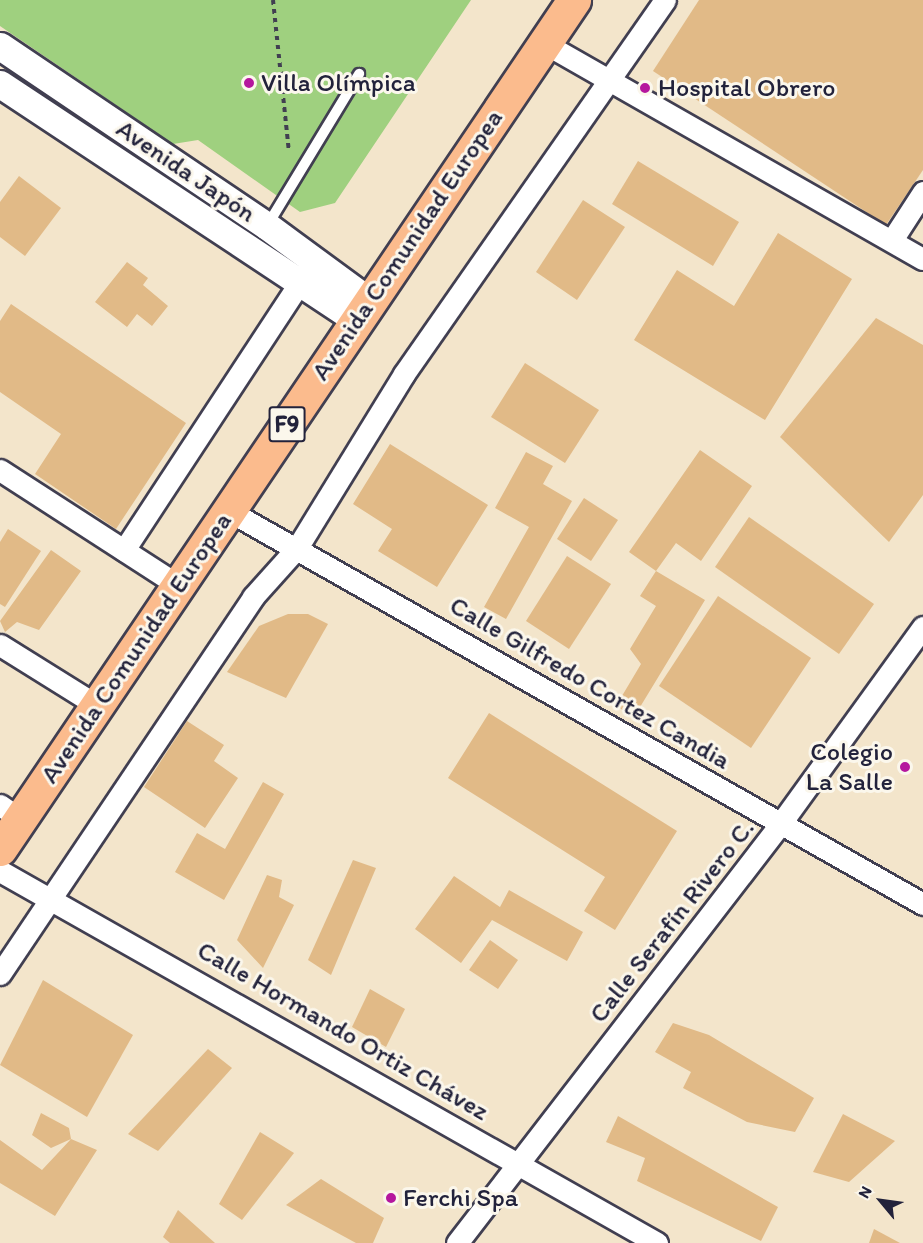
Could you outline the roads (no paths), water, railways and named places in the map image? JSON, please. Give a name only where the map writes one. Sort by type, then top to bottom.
[{"type":"highway","name":"Avenida Comunidad Europea","points":[[0,849],[10,812],[98,706],[362,310],[574,0]]},
{"type":"street","points":[[0,974],[253,597],[297,548],[404,374],[665,0]]},
{"type":"street","points":[[544,43],[923,259]]},
{"type":"street","name":"Avenida Japón","points":[[0,46],[267,226],[315,261],[362,310]]},
{"type":"street","name":"Avenida Japón","points":[[0,84],[298,284],[362,310]]},
{"type":"street","points":[[892,240],[923,192]]},
{"type":"street","points":[[124,550],[315,261]]},
{"type":"street","points":[[0,470],[179,586]]},
{"type":"street","name":"Calle Gilfredo Cortez Candia","points":[[229,511],[923,904]]},
{"type":"street","name":"Calle Serafín Rivero C.","points":[[457,1243],[781,823],[923,627]]},
{"type":"street","points":[[0,645],[98,706]]},
{"type":"street","name":"Calle Hormando Ortiz Chávez","points":[[0,871],[53,897],[657,1243]]},
{"type":"lane","points":[[267,226],[292,178],[359,74]]},
{"type":"place","name":"Villa Olímpica","points":[[249,83]]},
{"type":"place","name":"Hospital Obrero","points":[[645,88]]},
{"type":"place","name":"Colegio La Salle","points":[[905,767]]},
{"type":"place","name":"Ferchi Spa","points":[[391,1198]]}]
